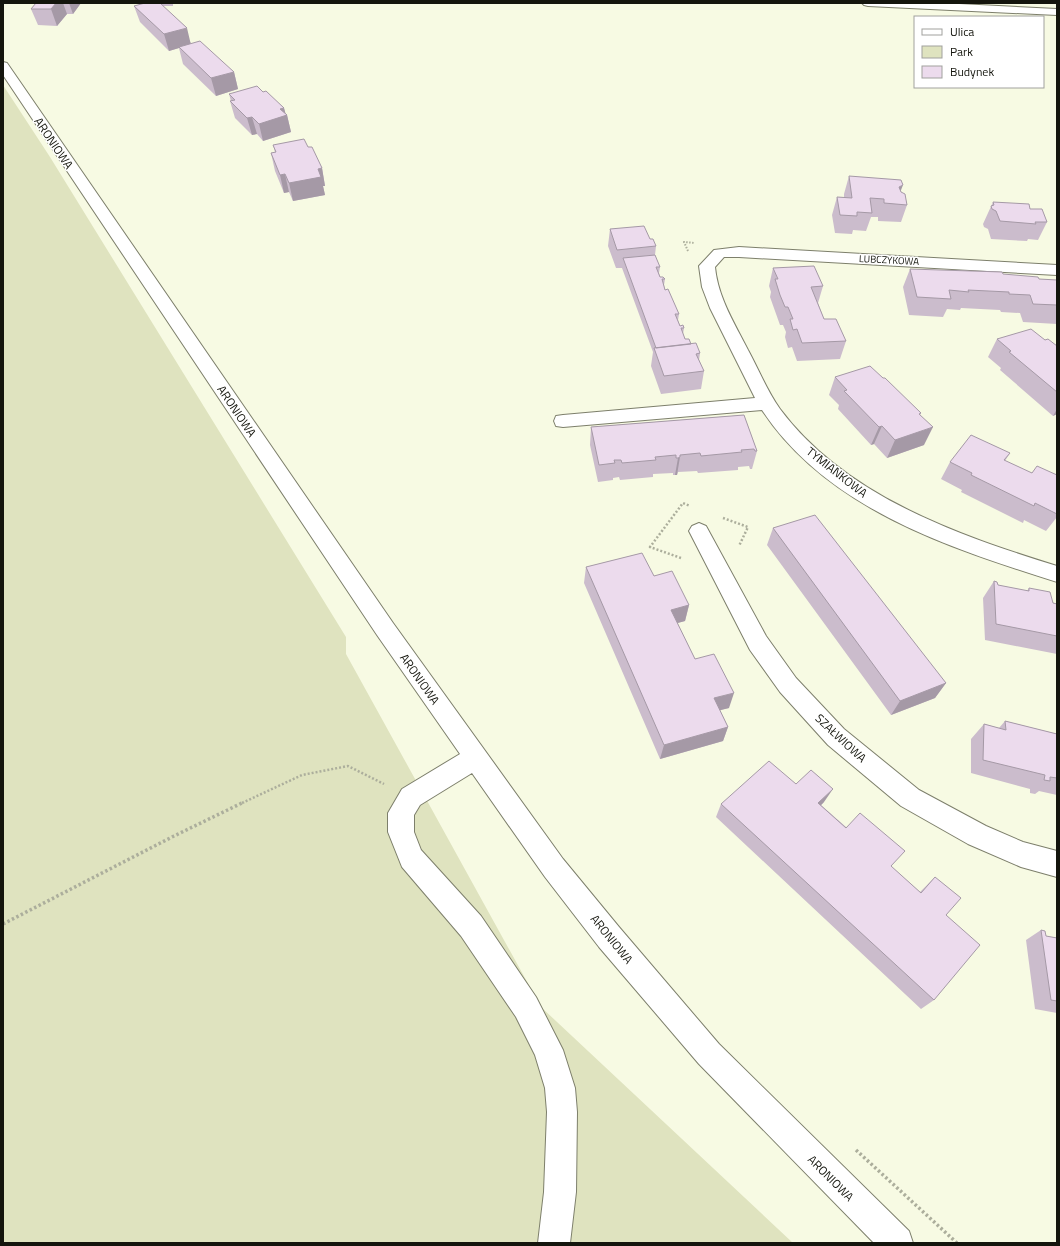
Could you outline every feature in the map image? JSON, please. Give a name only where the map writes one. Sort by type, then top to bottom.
[{"type":"street","points":[[868,3],[1057,12]]},
{"type":"street","name":"ARONIOWA","points":[[3,66],[133,260],[475,758],[554,868],[641,975],[710,1054],[897,1243]]},
{"type":"street","name":"LUBCZYKOWA","points":[[720,253],[739,252],[835,256],[1057,270]]},
{"type":"street","name":"TYMIANKOWA","points":[[720,253],[707,266],[707,277],[714,298],[767,403],[779,421],[813,457],[865,495],[904,516],[965,543],[1057,574]]},
{"type":"street","points":[[563,421],[767,403]]},
{"type":"street","name":"SZAŁWIOWA","points":[[699,531],[716,559],[737,605],[758,643],[788,685],[836,737],[910,798],[977,835],[1021,854],[1057,864]]},
{"type":"street","points":[[475,758],[411,797],[401,813],[401,832],[411,858],[471,926],[526,1007],[548,1050],[560,1088],[562,1112],[560,1192],[554,1243]]},
{"type":"path","points":[[690,257],[684,242],[700,243]]},
{"type":"path","points":[[3,924],[174,836],[302,775],[348,766],[411,797]]},
{"type":"path","points":[[852,1146],[957,1243]]},
{"type":"green space","points":[[3,85],[50,157],[346,637],[346,654],[541,1007],[793,1243],[3,1243]]},
{"type":"building","points":[[36,3],[56,3],[51,9],[31,9]]},
{"type":"building","points":[[145,3],[160,3],[187,28],[164,34],[134,6]]},
{"type":"building","points":[[200,41],[234,72],[211,78],[179,47]]},
{"type":"building","points":[[257,86],[263,92],[266,91],[284,108],[280,109],[287,115],[259,124],[252,117],[247,118],[230,101],[235,100],[229,94]]},
{"type":"building","points":[[304,139],[308,147],[312,147],[322,168],[318,169],[321,177],[289,183],[285,174],[280,175],[271,153],[276,152],[273,145]]},
{"type":"building","points":[[849,176],[901,180],[903,185],[899,187],[901,192],[905,194],[907,205],[884,203],[884,199],[870,198],[872,213],[857,212],[857,216],[840,215],[837,197],[852,198]]},
{"type":"building","points":[[993,202],[1029,204],[1030,209],[1042,209],[1047,222],[1035,222],[1036,224],[1000,221],[996,211],[992,209],[991,206],[994,205]]},
{"type":"building","points":[[644,226],[650,239],[653,239],[656,246],[617,250],[610,229]]},
{"type":"building","points":[[655,255],[660,267],[656,267],[660,277],[665,279],[662,279],[665,290],[668,289],[679,314],[675,314],[680,326],[683,325],[684,328],[681,328],[685,339],[689,339],[691,344],[656,348],[623,258]]},
{"type":"building","points":[[814,266],[823,286],[811,287],[824,319],[836,319],[846,341],[802,343],[797,329],[793,330],[790,319],[793,319],[788,307],[785,307],[780,295],[775,279],[778,279],[773,268]]},
{"type":"building","points":[[910,269],[1002,272],[1003,274],[1057,280],[1057,305],[1033,304],[1030,295],[1009,294],[1009,292],[968,290],[969,292],[949,290],[951,299],[917,297]]},
{"type":"building","points":[[1031,329],[1045,340],[1048,339],[1057,346],[1057,392],[1009,352],[1011,351],[997,339]]},
{"type":"building","points":[[696,343],[700,353],[696,354],[704,371],[664,376],[654,348]]},
{"type":"building","points":[[870,366],[883,378],[885,378],[921,413],[919,414],[933,427],[895,440],[882,426],[879,427],[844,391],[847,390],[835,377]]},
{"type":"building","points":[[744,415],[757,451],[754,449],[741,450],[742,452],[701,456],[700,453],[680,455],[678,458],[676,458],[676,455],[655,457],[656,460],[622,463],[621,460],[614,460],[615,463],[599,465],[591,427]]},
{"type":"building","points":[[971,435],[1010,453],[1004,460],[1032,473],[1037,466],[1057,475],[1057,514],[1035,503],[1034,506],[971,475],[972,473],[950,462]]},
{"type":"building","points":[[815,515],[946,683],[900,701],[773,528]]},
{"type":"building","points":[[642,553],[654,576],[672,571],[689,605],[671,610],[695,659],[714,654],[734,693],[714,698],[728,727],[664,745],[586,567]]},
{"type":"building","points":[[994,581],[997,582],[998,585],[1029,591],[1029,588],[1050,592],[1053,603],[1057,604],[1057,636],[996,624]]},
{"type":"building","points":[[1005,721],[1057,734],[1057,778],[1050,777],[1050,781],[1044,780],[1045,775],[983,760],[984,724],[1006,730]]},
{"type":"building","points":[[769,761],[796,784],[811,770],[833,789],[818,803],[846,828],[860,813],[905,851],[891,866],[921,893],[935,877],[961,898],[946,915],[980,945],[934,1000],[721,804]]},
{"type":"building","points":[[1041,930],[1045,931],[1046,936],[1057,938],[1057,1001],[1051,1000]]}]
